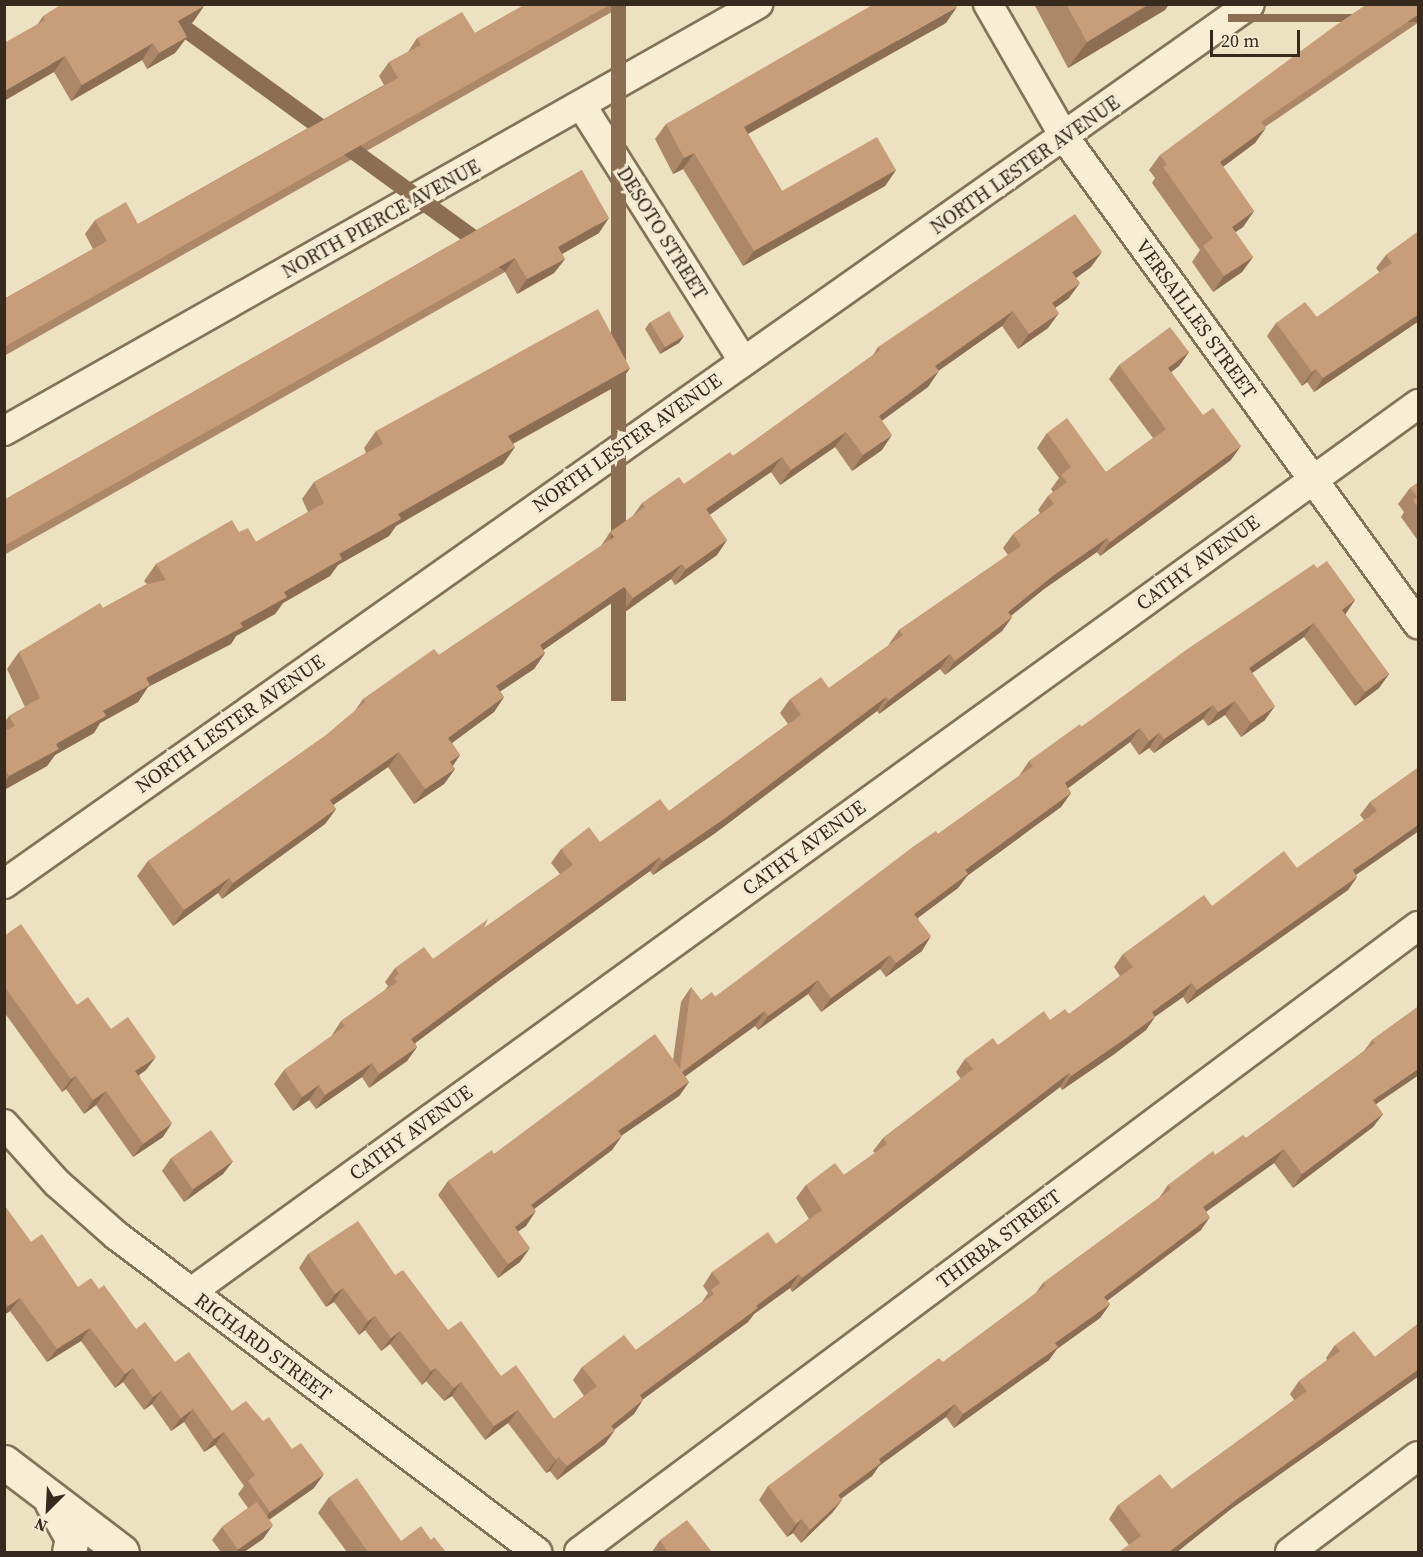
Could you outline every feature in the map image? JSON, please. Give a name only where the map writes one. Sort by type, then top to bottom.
[{"type":"main road","points":[[4,1462],[122,1552]]},
{"type":"main road","points":[[48,1495],[72,1539],[69,1552]]},
{"type":"street","name":"NORTH PIERCE AVENUE","points":[[4,431],[582,106],[758,4]]},
{"type":"street","name":"VERSAILLES STREET","points":[[988,4],[1065,138],[1419,624]]},
{"type":"street","name":"NORTH LESTER AVENUE","points":[[4,884],[742,361],[1065,138],[1250,4]]},
{"type":"street","name":"DESOTO STREET","points":[[582,106],[742,361]]},
{"type":"street","name":"CATHY AVENUE","points":[[190,1292],[1419,404]]},
{"type":"street","name":"THIRBA STREET","points":[[579,1552],[1419,926]]},
{"type":"street","name":"RICHARD STREET","points":[[4,1124],[57,1183],[190,1292],[537,1552]]},
{"type":"street","points":[[1290,1552],[1419,1456]]},
{"type":"building","points":[[62,4],[203,4],[204,6],[178,21],[187,37],[159,53],[153,43],[82,85],[65,56],[4,91],[4,43],[45,20],[43,16]]},
{"type":"building","points":[[526,4],[611,4],[4,347],[4,299],[107,241],[95,220],[126,202],[138,224],[398,78],[389,62],[421,45],[417,38],[462,12],[475,33]]},
{"type":"building","points":[[874,4],[955,4],[957,7],[744,127],[782,191],[877,137],[896,170],[754,251],[694,153],[684,158],[666,124]]},
{"type":"building","points":[[1066,4],[1149,4],[1087,42]]},
{"type":"building","points":[[1367,4],[1419,4],[1419,14],[1261,122],[1266,128],[1220,162],[1254,211],[1232,227],[1253,257],[1224,276],[1203,246],[1213,238],[1163,167],[1167,165],[1160,155]]},
{"type":"building","points":[[582,170],[609,218],[558,247],[565,259],[527,279],[515,258],[4,546],[4,500]]},
{"type":"building","points":[[1075,214],[1102,252],[1072,272],[1080,283],[1052,303],[1059,313],[1029,334],[1013,311],[935,366],[939,371],[879,416],[892,435],[863,455],[846,432],[791,470],[782,457],[706,509],[727,540],[686,569],[682,564],[633,598],[624,587],[540,645],[545,653],[496,686],[504,697],[448,738],[460,755],[450,762],[455,769],[425,789],[399,752],[330,800],[336,809],[233,883],[229,878],[184,910],[148,861],[325,736],[365,702],[363,699],[434,649],[439,655],[614,537],[610,532],[645,507],[642,503],[679,477],[684,484],[730,452],[733,456],[880,350],[878,347]]},
{"type":"building","points":[[1419,231],[1419,314],[1323,378],[1316,369],[1312,372],[1276,323],[1305,302],[1317,317],[1392,263],[1386,255]]},
{"type":"building","points":[[598,309],[630,368],[508,436],[515,447],[398,514],[401,519],[339,554],[342,559],[284,592],[287,597],[240,623],[243,627],[146,678],[150,685],[103,711],[106,716],[56,744],[59,749],[9,776],[4,768],[4,731],[15,726],[9,716],[40,698],[19,652],[100,603],[103,608],[147,584],[166,580],[156,564],[232,520],[239,532],[248,528],[256,542],[324,503],[314,482],[383,444],[376,431]]},
{"type":"building","points":[[669,311],[684,336],[665,347],[650,322]]},
{"type":"building","points":[[1170,327],[1189,352],[1168,368],[1203,415],[1213,408],[1241,446],[1110,542],[1107,538],[1054,575],[1008,612],[1012,617],[955,661],[950,654],[889,700],[886,697],[724,819],[663,861],[660,857],[511,965],[411,1039],[417,1047],[379,1074],[372,1063],[325,1095],[319,1085],[302,1097],[284,1070],[345,1026],[341,1021],[397,982],[394,978],[399,974],[395,968],[424,947],[433,959],[488,919],[484,928],[573,865],[561,849],[589,827],[600,842],[660,799],[669,811],[801,715],[790,699],[821,677],[829,688],[903,635],[899,630],[1021,546],[1013,534],[1054,504],[1048,496],[1067,482],[1061,475],[1071,467],[1047,433],[1067,418],[1106,472],[1166,429],[1119,365]]},
{"type":"building","points":[[1419,482],[1419,509],[1413,500],[1417,497],[1410,488]]},
{"type":"building","points":[[1327,561],[1355,600],[1342,610],[1389,674],[1365,692],[1314,623],[1249,668],[1275,706],[1251,723],[1235,701],[1218,712],[1213,705],[1164,739],[1159,733],[1149,741],[1140,728],[1065,783],[1071,793],[965,870],[968,874],[914,914],[931,936],[896,963],[890,955],[831,998],[818,980],[768,1016],[765,1011],[682,1072],[689,1082],[618,1131],[622,1136],[531,1205],[536,1211],[515,1227],[530,1248],[508,1264],[448,1181],[492,1150],[494,1154],[655,1034],[680,1069],[691,987],[701,1000],[712,992],[715,997],[914,846],[936,831],[938,834],[1033,766],[1029,761],[1080,724],[1081,727],[1186,650],[1314,564],[1317,568]]},
{"type":"building","points":[[1419,767],[1419,824],[1353,870],[1357,877],[1197,990],[1192,983],[1152,1012],[1155,1017],[1071,1076],[1069,1073],[802,1278],[799,1274],[756,1306],[758,1308],[640,1395],[643,1400],[611,1426],[615,1430],[567,1466],[559,1457],[556,1460],[518,1410],[494,1426],[461,1382],[454,1388],[436,1368],[431,1371],[400,1331],[391,1338],[375,1316],[368,1321],[343,1288],[335,1294],[308,1254],[358,1221],[395,1275],[403,1270],[448,1330],[461,1321],[501,1376],[516,1365],[554,1419],[597,1386],[582,1367],[624,1335],[636,1350],[714,1294],[711,1290],[720,1283],[712,1272],[768,1232],[776,1244],[822,1210],[806,1185],[835,1163],[844,1175],[887,1144],[883,1138],[973,1069],[965,1059],[993,1038],[998,1045],[1044,1011],[1050,1020],[1065,1009],[1069,1014],[1133,967],[1123,954],[1204,895],[1212,906],[1284,851],[1297,868],[1377,811],[1370,802]]},
{"type":"building","points":[[21,924],[77,1005],[88,997],[111,1029],[128,1017],[156,1057],[135,1071],[172,1123],[143,1144],[106,1091],[93,1100],[76,1076],[71,1079],[4,986],[4,936]]},
{"type":"building","points":[[1419,1006],[1419,1068],[1373,1100],[1383,1114],[1302,1174],[1284,1149],[1203,1207],[1210,1217],[1104,1297],[1110,1304],[1055,1343],[1058,1347],[963,1414],[955,1404],[879,1459],[881,1463],[838,1495],[842,1500],[810,1530],[802,1519],[796,1524],[768,1486],[939,1358],[943,1362],[1045,1286],[1043,1283],[1171,1189],[1168,1185],[1213,1151],[1215,1155],[1243,1135],[1246,1138],[1375,1043],[1372,1040]]},
{"type":"building","points":[[211,1130],[233,1161],[193,1189],[171,1158]]},
{"type":"building","points":[[4,1205],[31,1242],[42,1234],[78,1287],[91,1278],[99,1289],[104,1285],[136,1329],[145,1322],[175,1362],[189,1352],[232,1411],[246,1401],[263,1421],[269,1417],[292,1449],[301,1443],[324,1474],[270,1512],[248,1481],[255,1475],[224,1432],[214,1439],[193,1409],[181,1418],[161,1391],[153,1397],[133,1368],[125,1374],[90,1328],[57,1349],[20,1298],[8,1306],[4,1301]]},
{"type":"building","points":[[1419,1323],[1419,1369],[1241,1496],[1169,1552],[1119,1552],[1141,1536],[1118,1505],[1160,1474],[1172,1489],[1307,1391],[1299,1381],[1340,1351],[1335,1345],[1354,1331],[1375,1357]]},
{"type":"building","points":[[357,1478],[401,1541],[421,1526],[431,1540],[434,1537],[446,1552],[368,1552],[329,1497]]},
{"type":"building","points":[[257,1502],[273,1525],[238,1550],[222,1527]]},
{"type":"building","points":[[687,1520],[712,1552],[668,1552],[660,1540]]}]
